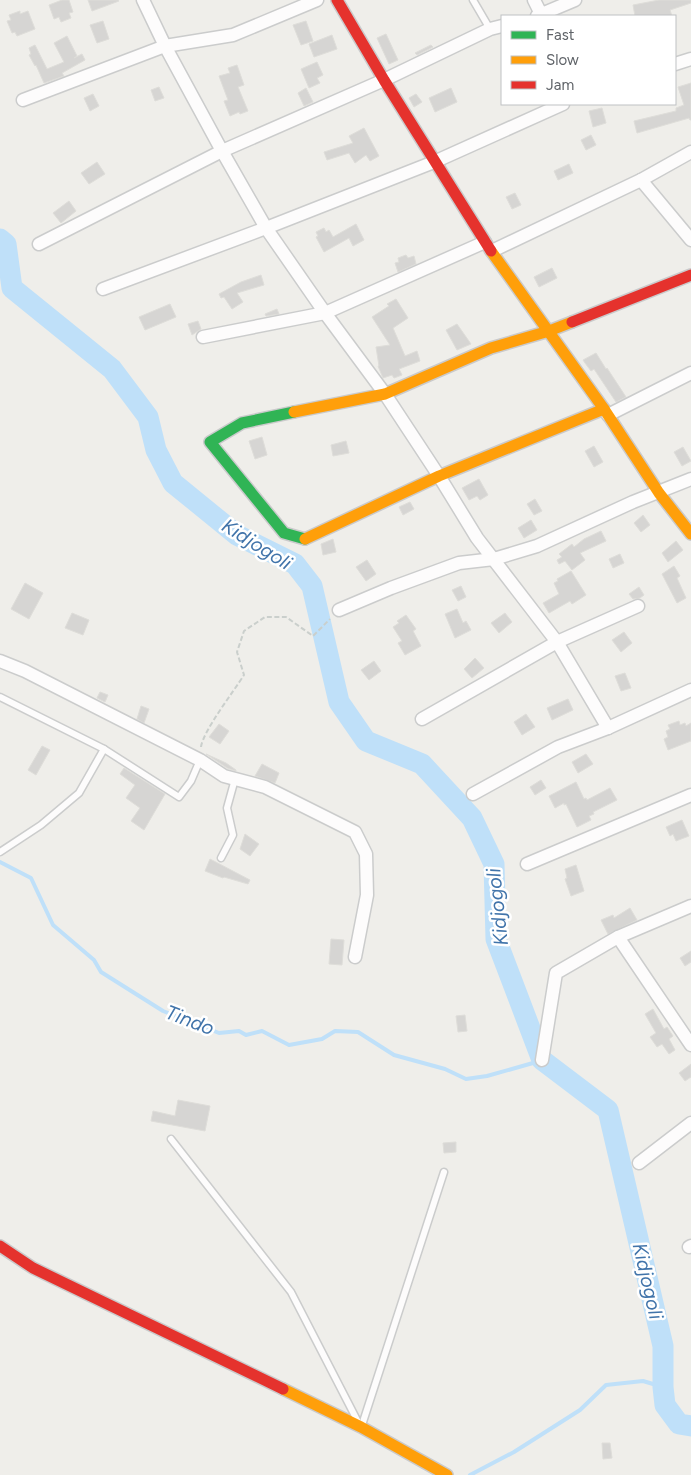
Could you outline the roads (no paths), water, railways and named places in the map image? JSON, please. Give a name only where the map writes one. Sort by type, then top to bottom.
[{"type":"street","points":[[143,0],[165,46],[266,228],[386,394],[477,538],[557,642],[608,728]]},
{"type":"street","points":[[24,100],[165,46],[233,35],[317,0]]},
{"type":"street","points":[[337,0],[434,162],[488,247],[606,412],[659,492],[691,534]]},
{"type":"street","points":[[534,0],[540,15]]},
{"type":"street","points":[[542,15],[575,0]]},
{"type":"street","points":[[39,244],[222,151],[384,80],[496,28]]},
{"type":"street","points":[[676,64],[691,59]]},
{"type":"street","points":[[103,289],[434,162],[561,105]]},
{"type":"street","points":[[203,337],[326,313],[488,247],[641,180],[691,152]]},
{"type":"street","points":[[641,180],[691,240]]},
{"type":"street","points":[[691,275],[549,331],[491,348],[386,394],[242,423],[210,442],[284,533],[306,539],[439,476],[606,412],[691,373]]},
{"type":"street","points":[[339,610],[391,588],[459,563],[494,559],[537,546],[633,502],[691,479]]},
{"type":"street","points":[[422,719],[557,642],[638,606]]},
{"type":"street","points":[[0,661],[25,670],[200,760],[224,776],[265,787],[355,832],[366,854],[367,895],[355,957]]},
{"type":"street","points":[[473,794],[558,747],[608,728],[691,690]]},
{"type":"street","points":[[527,864],[691,795]]},
{"type":"street","points":[[542,1060],[556,972],[618,937],[691,906]]},
{"type":"street","points":[[618,937],[691,1045]]},
{"type":"street","points":[[639,1163],[691,1123]]},
{"type":"street","points":[[0,1246],[33,1268],[361,1428],[447,1475]]},
{"type":"lane","points":[[473,0],[496,28]]},
{"type":"lane","points":[[0,697],[104,749],[178,797],[191,781],[200,760]]},
{"type":"lane","points":[[0,852],[41,825],[79,792],[104,749]]},
{"type":"lane","points":[[221,858],[233,835],[227,808],[236,779]]},
{"type":"lane","points":[[171,1139],[291,1292],[361,1428]]},
{"type":"lane","points":[[361,1428],[444,1172]]},
{"type":"waterway","name":"Kidjogoli","points":[[0,239],[6,244],[12,288],[112,369],[148,417],[156,450],[173,483],[237,535],[295,564],[312,586],[339,702],[366,741],[422,764],[472,818],[494,864],[496,939],[542,1060],[608,1110],[663,1346],[665,1405],[679,1424],[691,1426]]},
{"type":"waterway","name":"Tindo","points":[[0,862],[31,878],[53,925],[94,960],[101,972],[163,1011],[219,1033],[239,1031],[246,1035],[262,1031],[289,1045],[322,1039],[335,1031],[358,1032],[394,1055],[445,1069],[466,1079],[487,1076],[540,1061]]},
{"type":"waterway","points":[[470,1475],[514,1452],[580,1410],[606,1385],[643,1381],[663,1387]]}]
